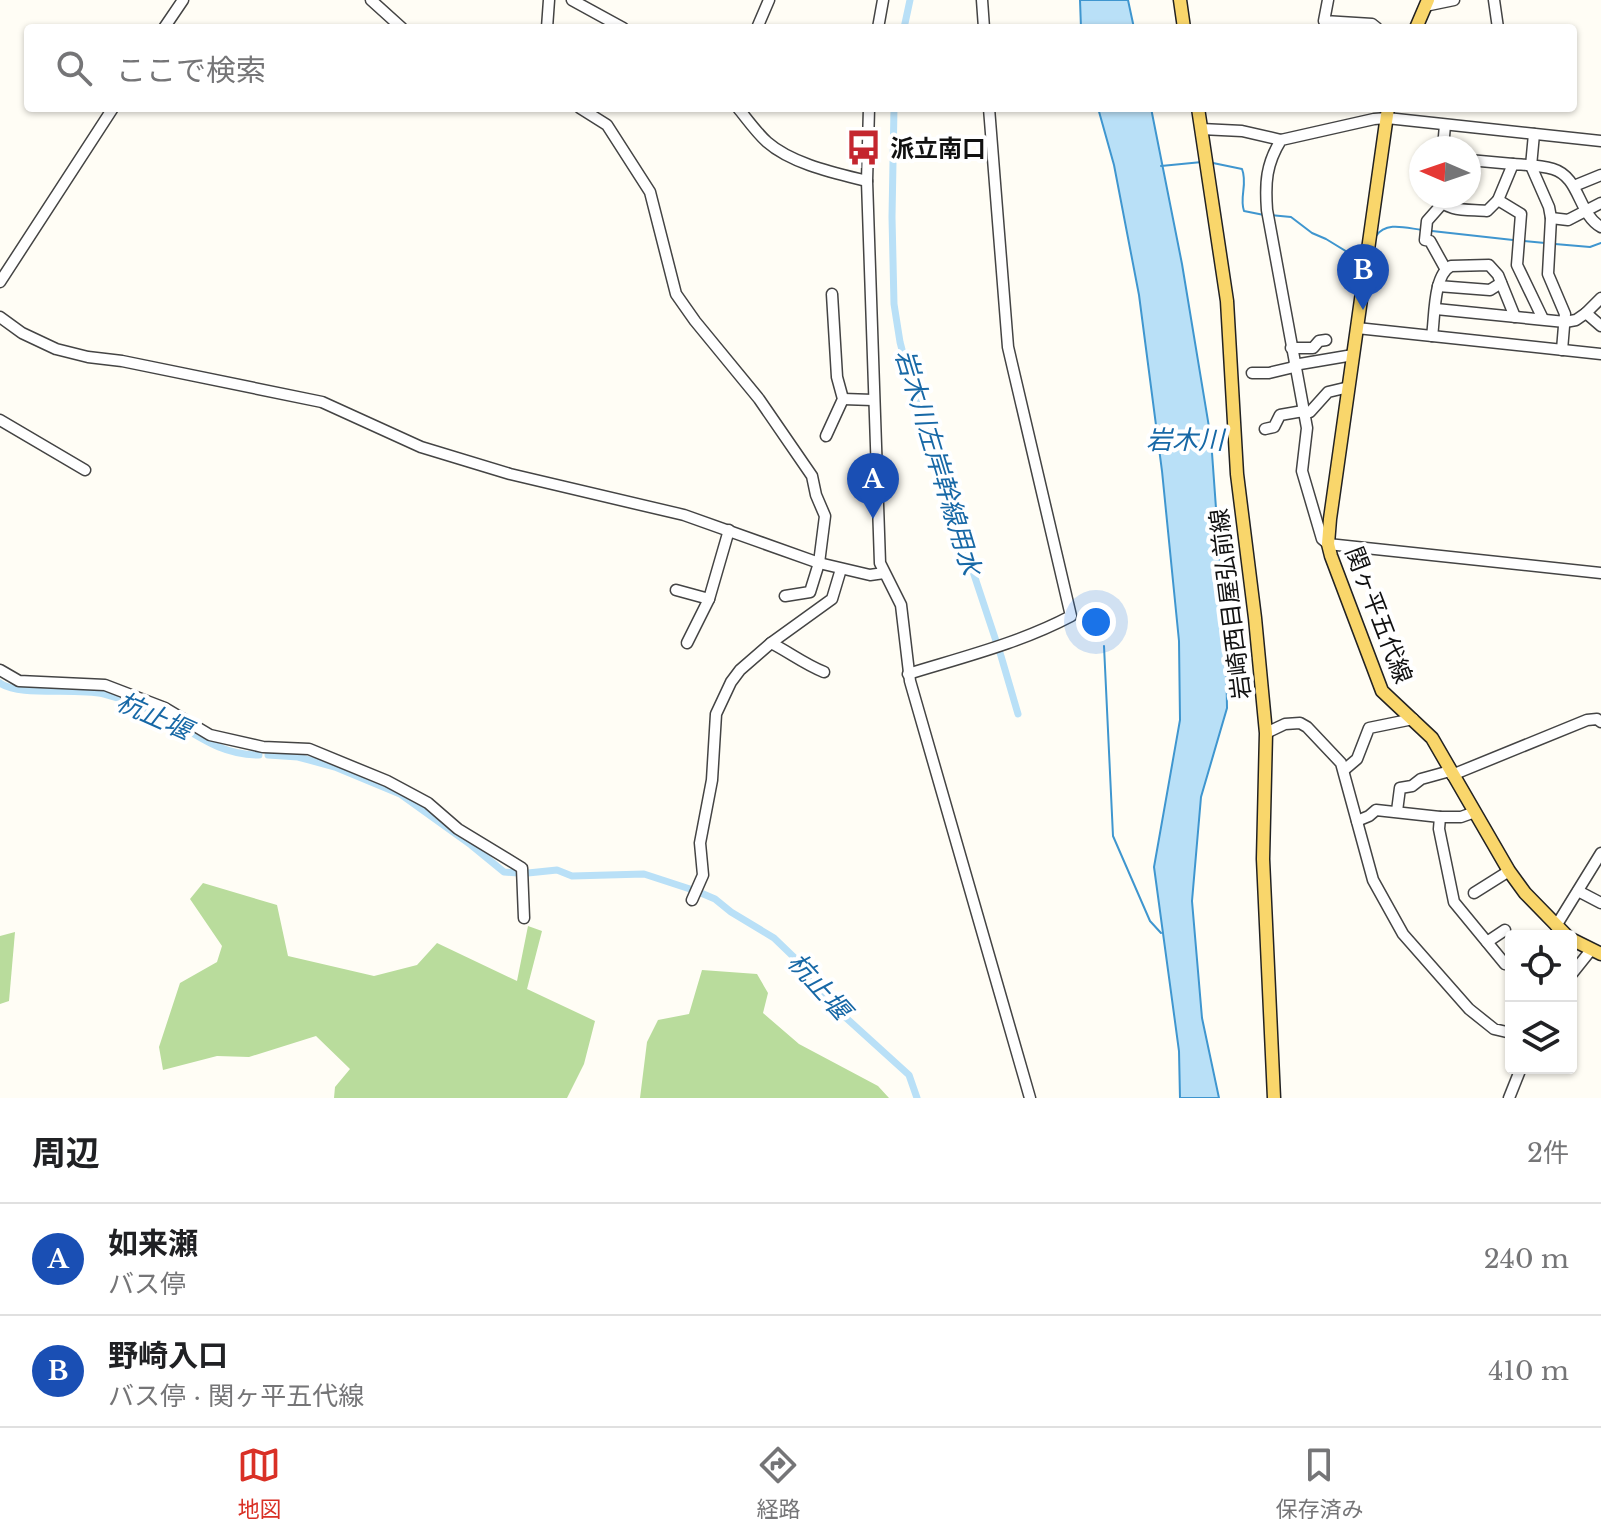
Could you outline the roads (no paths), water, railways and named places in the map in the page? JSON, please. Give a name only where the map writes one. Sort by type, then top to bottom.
[{"type":"main road","points":[[1180,0],[1183,24]]},
{"type":"main road","points":[[1418,24],[1427,3]]},
{"type":"main road","name":"岩崎西目屋弘前線","points":[[1199,112],[1227,301],[1237,474],[1266,733],[1263,859],[1274,1098]]},
{"type":"main road","name":"関ヶ平五代線","points":[[1384,112],[1328,544],[1382,691],[1390,702],[1432,738],[1509,871],[1558,930]]},
{"type":"main road","name":"関ヶ平五代線","points":[[1577,942],[1596,952]]},
{"type":"street","points":[[167,24],[183,0]]},
{"type":"street","points":[[371,0],[398,24]]},
{"type":"street","points":[[547,24],[549,0]]},
{"type":"street","points":[[572,0],[616,24]]},
{"type":"street","points":[[759,24],[769,0]]},
{"type":"street","points":[[879,24],[883,0]]},
{"type":"street","points":[[982,0],[984,24]]},
{"type":"street","points":[[1328,0],[1324,21],[1372,24]]},
{"type":"street","points":[[1427,3],[1454,0]]},
{"type":"street","points":[[1494,0],[1497,24]]},
{"type":"street","points":[[0,282],[110,112]]},
{"type":"street","points":[[586,112],[607,125],[650,192],[676,294],[759,399],[812,476],[825,516],[819,563],[810,592],[785,596]]},
{"type":"street","points":[[741,112],[766,142],[780,151],[867,181]]},
{"type":"street","points":[[869,112],[867,181],[878,545],[884,573],[904,616],[908,674],[1030,1098]]},
{"type":"street","points":[[908,674],[997,647],[1071,616],[1008,347],[989,112]]},
{"type":"street","points":[[1201,129],[1234,129],[1281,140],[1366,121],[1382,112]]},
{"type":"street","points":[[1388,112],[1445,125],[1601,141]]},
{"type":"street","points":[[1444,136],[1445,125]]},
{"type":"street","points":[[1534,134],[1531,166],[1551,218],[1548,274],[1564,307],[1562,350]]},
{"type":"street","points":[[1281,140],[1267,166],[1268,215],[1307,428],[1302,471],[1322,539],[1328,544],[1601,573]]},
{"type":"street","points":[[1481,161],[1559,171],[1574,186],[1585,212],[1601,227]]},
{"type":"street","points":[[1458,208],[1487,211],[1498,200],[1513,164]]},
{"type":"street","points":[[1574,186],[1601,175]]},
{"type":"street","points":[[1498,200],[1521,214],[1517,265],[1543,319]]},
{"type":"street","points":[[1551,218],[1568,220],[1601,203]]},
{"type":"street","points":[[1435,208],[1427,221],[1425,240],[1430,241],[1445,268]]},
{"type":"street","points":[[1445,268],[1489,265],[1500,279],[1515,317]]},
{"type":"street","points":[[1438,286],[1490,290],[1517,265]]},
{"type":"street","points":[[1432,336],[1438,286],[1445,268]]},
{"type":"street","points":[[826,436],[843,399],[837,377],[832,294]]},
{"type":"street","points":[[1436,309],[1565,322],[1576,320],[1601,298]]},
{"type":"street","points":[[1586,313],[1601,326]]},
{"type":"street","points":[[0,317],[22,333],[56,349],[322,402],[421,447],[510,474],[639,502],[841,569],[870,575],[884,573]]},
{"type":"street","points":[[1357,328],[1601,354]]},
{"type":"street","points":[[1291,348],[1313,348],[1319,341],[1326,340]]},
{"type":"street","points":[[1252,373],[1269,373],[1353,355]]},
{"type":"street","points":[[1265,429],[1274,427],[1280,415],[1310,412],[1328,392],[1349,387]]},
{"type":"street","points":[[843,399],[873,400]]},
{"type":"street","points":[[0,420],[85,470]]},
{"type":"street","points":[[687,643],[709,599],[729,530]]},
{"type":"street","points":[[692,900],[703,875],[700,843],[712,780],[716,714],[740,670],[771,643],[832,599],[841,569]]},
{"type":"street","points":[[676,590],[709,599]]},
{"type":"street","points":[[771,643],[803,664],[824,672]]},
{"type":"street","points":[[0,670],[19,681],[105,685],[165,708],[210,735],[263,747],[309,749],[387,781],[428,803],[458,829],[522,868],[524,918]]},
{"type":"street","points":[[1344,770],[1357,759],[1369,728],[1413,719]]},
{"type":"street","points":[[1397,811],[1400,788],[1412,786],[1421,779],[1451,773],[1587,720],[1597,719],[1601,722]]},
{"type":"street","points":[[1266,733],[1285,724],[1300,723],[1344,770],[1373,880],[1403,934],[1469,1009],[1494,1029],[1505,1032]]},
{"type":"street","points":[[1357,821],[1376,810],[1440,817],[1461,817],[1475,812]]},
{"type":"street","points":[[1440,817],[1439,829],[1454,902],[1505,964]]},
{"type":"street","points":[[1562,930],[1578,891],[1601,853]]},
{"type":"street","points":[[1474,893],[1509,871]]},
{"type":"street","points":[[1578,891],[1601,903]]},
{"type":"street","points":[[1487,942],[1505,930]]},
{"type":"street","points":[[1577,969],[1596,952]]},
{"type":"street","points":[[1509,1098],[1519,1074]]},
{"type":"water","points":[[1080,0],[1128,0],[1133,24],[1081,24]]},
{"type":"water","name":"岩木川","points":[[1099,112],[1152,112],[1182,264],[1211,439],[1226,647],[1227,708],[1201,797],[1192,901],[1202,1018],[1219,1098],[1180,1098],[1179,1051],[1154,867],[1180,720],[1179,641],[1162,471],[1139,295],[1114,165]]},
{"type":"waterway","name":"岩木川左岸幹線用水","points":[[905,24],[910,0]]},
{"type":"waterway","name":"岩木川左岸幹線用水","points":[[894,112],[894,304],[900,342],[912,388],[1018,714]]},
{"type":"waterway","points":[[1161,166],[1202,162]]},
{"type":"waterway","points":[[1213,163],[1242,169],[1244,211],[1264,215]]},
{"type":"waterway","points":[[1270,215],[1291,217],[1312,233],[1362,261]]},
{"type":"waterway","points":[[1376,236],[1391,227],[1422,230]]},
{"type":"waterway","points":[[1432,231],[1513,240]]},
{"type":"waterway","points":[[1523,241],[1545,243]]},
{"type":"waterway","points":[[1555,244],[1590,247],[1601,243]]},
{"type":"waterway","points":[[1372,263],[1375,246]]},
{"type":"waterway","points":[[1104,646],[1113,836],[1150,921],[1161,933]]},
{"type":"waterway","name":"杭止堰","points":[[0,683],[20,690],[92,692],[113,697],[161,716],[216,746],[236,753],[259,755]]},
{"type":"waterway","name":"杭止堰","points":[[268,755],[298,757],[335,767],[400,794],[504,872],[518,873]]},
{"type":"waterway","name":"杭止堰","points":[[528,873],[557,870],[572,876],[644,874],[690,889]]},
{"type":"waterway","name":"杭止堰","points":[[701,893],[774,938],[801,964],[812,987],[909,1075],[917,1098]]},
{"type":"place","name":"派立南口","points":[[864,148]]},
{"type":"place","name":"野崎入口","points":[[1363,310]]},
{"type":"place","name":"如来瀬","points":[[873,519]]}]
